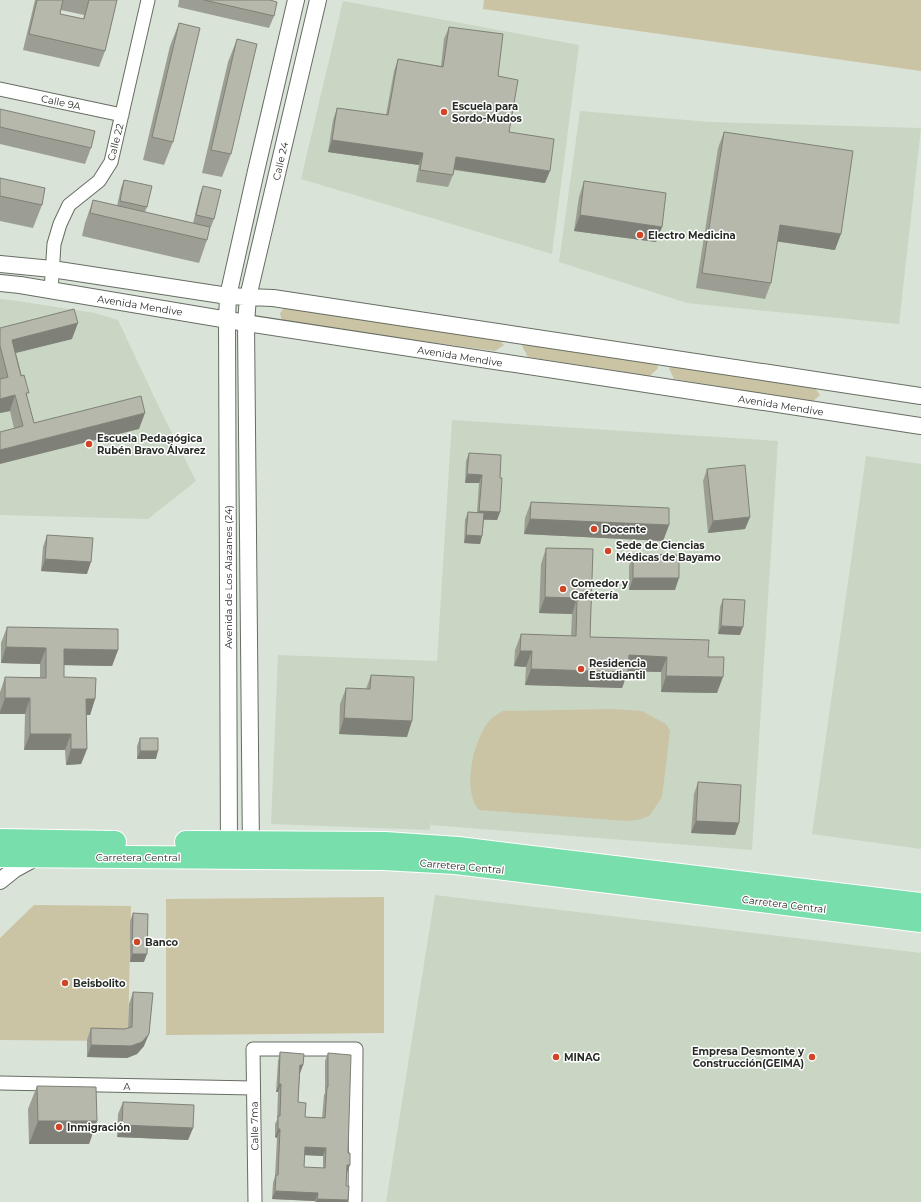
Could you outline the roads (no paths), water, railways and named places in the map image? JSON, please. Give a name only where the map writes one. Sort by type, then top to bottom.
[{"type":"highway","name":"Carretera Central","points":[[0,840],[158,843],[229,850]]},
{"type":"highway","name":"Carretera Central","points":[[0,856],[251,850],[385,843],[458,848],[921,904]]},
{"type":"highway","name":"Carretera Central","points":[[251,850],[383,860],[456,863],[921,921]]},
{"type":"street","name":"Calle 22","points":[[51,290],[54,244],[60,224],[69,205],[99,180],[111,162],[148,0]]},
{"type":"street","points":[[228,296],[296,0]]},
{"type":"street","name":"Calle 24","points":[[246,323],[248,297],[318,0]]},
{"type":"street","name":"Calle 9A","points":[[0,89],[122,115]]},
{"type":"street","points":[[0,264],[52,269],[228,296],[273,298],[921,396]]},
{"type":"street","name":"Avenida Mendive","points":[[0,283],[51,290],[246,323],[921,426]]},
{"type":"street","name":"Avenida de Los Alazanes (24)","points":[[228,296],[229,850]]},
{"type":"street","name":"Avenida de Los Alazanes (24)","points":[[246,323],[251,850]]},
{"type":"street","points":[[0,881],[15,869],[37,856]]},
{"type":"street","name":"Calle 7ma","points":[[255,1202],[253,1049],[356,1049],[355,1202]]},
{"type":"street","name":"A","points":[[0,1083],[253,1088]]},
{"type":"place","name":"Escuela para Sordo-Mudos","points":[[444,112]]},
{"type":"place","name":"Electro Medicina","points":[[640,235]]},
{"type":"place","name":"Escuela Pedagógica Rubén Bravo Álvarez","points":[[89,444]]},
{"type":"place","name":"Docente","points":[[594,529]]},
{"type":"place","name":"Sede de Ciencias Médicas de Bayamo","points":[[608,551]]},
{"type":"place","name":"Comedor y Cafetería","points":[[563,589]]},
{"type":"place","name":"Residencia Estudiantil","points":[[581,669]]},
{"type":"place","name":"Banco","points":[[137,942]]},
{"type":"place","name":"Beisbolito","points":[[65,983]]},
{"type":"place","name":"MINAG","points":[[556,1057]]},
{"type":"place","name":"Empresa Desmonte y Construcción(GElMA)","points":[[812,1057]]},
{"type":"place","name":"Inmigración","points":[[59,1127]]}]
